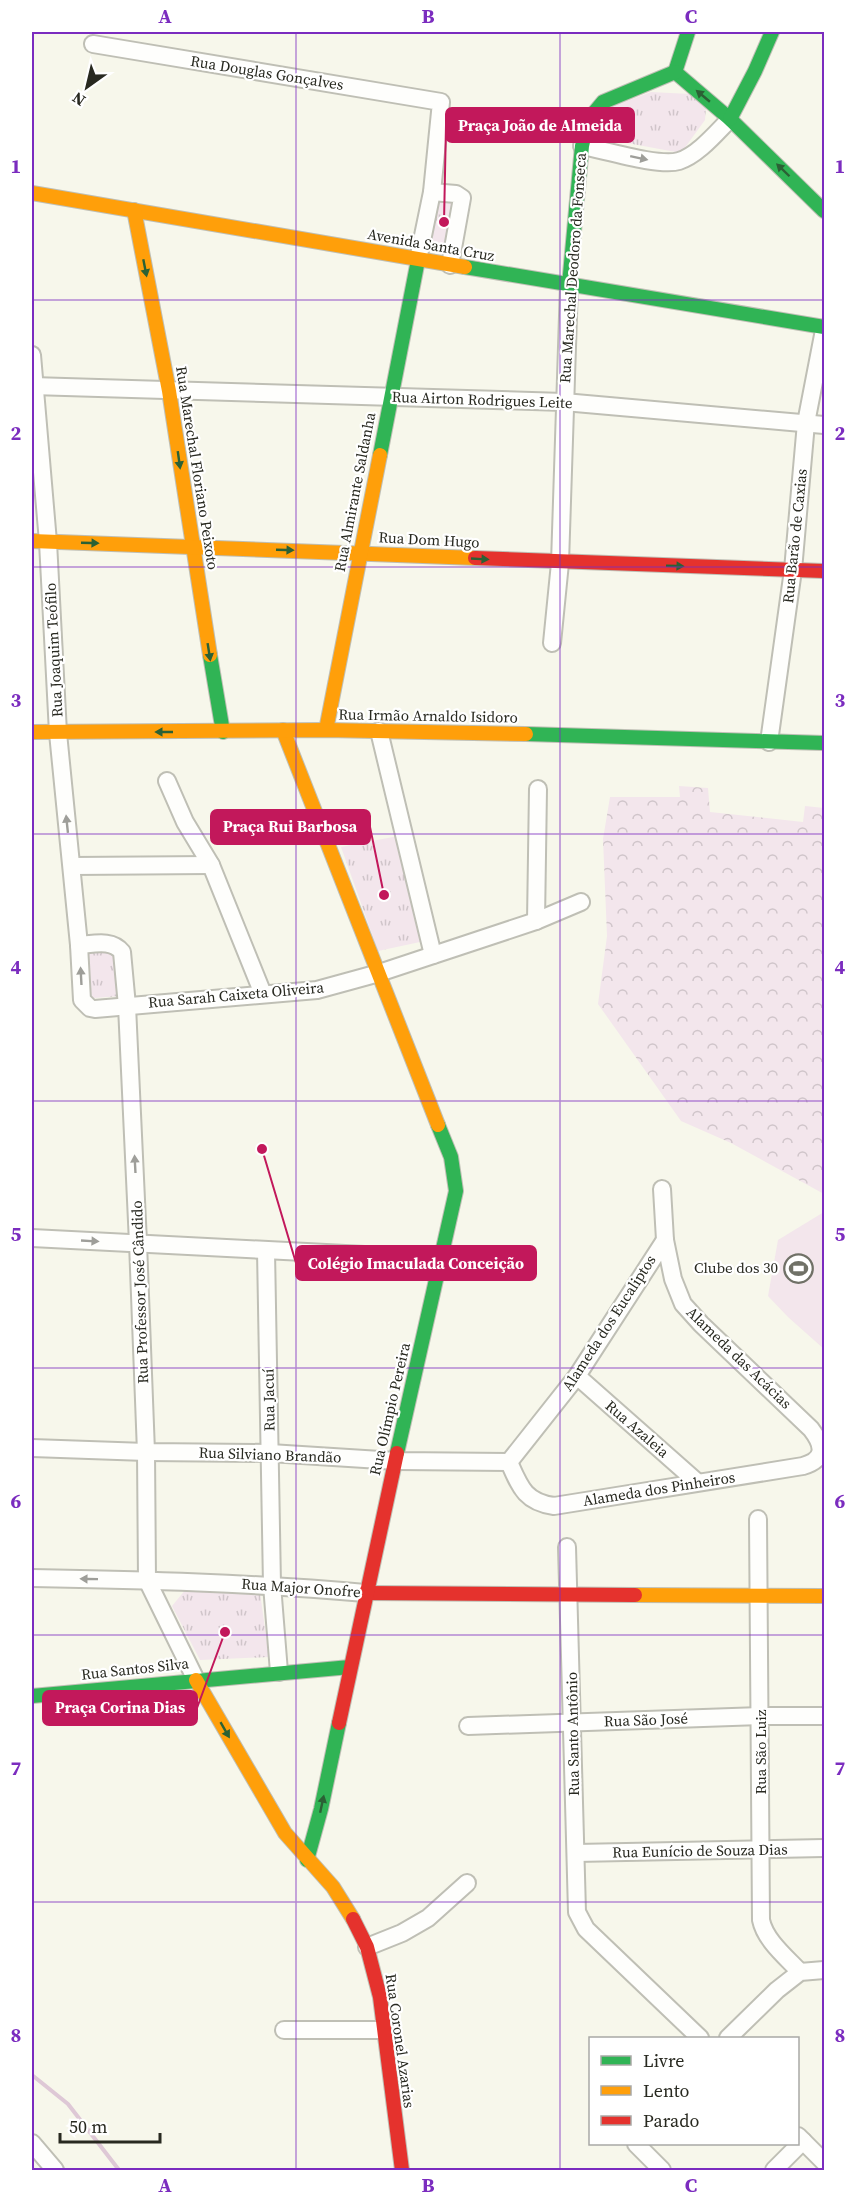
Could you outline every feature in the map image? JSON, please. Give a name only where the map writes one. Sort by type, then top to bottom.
[{"type":"street","points":[[688,32],[675,72],[730,119],[825,211]]},
{"type":"street","points":[[582,146],[662,162],[679,161],[693,153],[730,119],[772,32]]},
{"type":"street","name":"Rua Douglas Gonçalves","points":[[93,44],[441,102],[432,192]]},
{"type":"street","name":"Rua Marechal Deodoro da Fonseca","points":[[552,643],[560,562],[569,285],[582,146],[588,120],[603,102],[675,72]]},
{"type":"street","points":[[418,260],[432,192],[456,194],[462,198],[450,266]]},
{"type":"street","name":"Avenida Santa Cruz","points":[[32,193],[825,329]]},
{"type":"street","name":"Rua Marechal Floriano Peixoto","points":[[134,210],[169,391],[223,732]]},
{"type":"street","name":"Rua Almirante Saldanha","points":[[326,730],[418,260]]},
{"type":"street","name":"Rua Barão de Caxias","points":[[769,742],[793,570],[806,423],[825,329]]},
{"type":"street","name":"Rua Joaquim Teófilo","points":[[32,355],[40,542],[79,945]]},
{"type":"street","name":"Rua Airton Rodrigues Leite","points":[[33,386],[564,402],[825,425]]},
{"type":"street","name":"Rua Dom Hugo","points":[[40,542],[825,571]]},
{"type":"street","name":"Rua Olímpio Pereira","points":[[283,730],[451,1157],[456,1191],[365,1593],[321,1809],[307,1860]]},
{"type":"street","name":"Rua Irmão Arnaldo Isidoro","points":[[32,732],[326,730],[825,743]]},
{"type":"street","points":[[379,731],[433,955],[536,921],[581,902]]},
{"type":"street","points":[[167,781],[185,822],[211,865],[263,994]]},
{"type":"street","points":[[536,921],[538,789]]},
{"type":"street","points":[[72,866],[211,865]]},
{"type":"street","name":"Rua Professor José Cândido","points":[[79,945],[112,943],[122,952],[127,1006],[138,1243],[146,1452],[147,1580]]},
{"type":"street","name":"Rua Sarah Caixeta Oliveira","points":[[79,945],[82,1000],[85,1005],[95,1009],[317,990],[433,955]]},
{"type":"street","name":"Alameda das Acácias","points":[[662,1189],[665,1240],[673,1280],[683,1304],[811,1429],[819,1439],[822,1448]]},
{"type":"street","points":[[32,1238],[442,1259]]},
{"type":"street","name":"Alameda dos Eucaliptos","points":[[509,1462],[577,1376],[665,1240]]},
{"type":"street","name":"Rua Jacuí","points":[[266,1251],[272,1585],[279,1672]]},
{"type":"street","name":"Rua Azaleia","points":[[577,1376],[697,1482]]},
{"type":"street","name":"Rua Silviano Brandão","points":[[32,1448],[270,1453],[396,1461],[509,1462]]},
{"type":"street","name":"Alameda dos Pinheiros","points":[[509,1462],[518,1483],[528,1497],[541,1504],[554,1506],[803,1466],[813,1463],[819,1457],[822,1448]]},
{"type":"street","name":"Rua São Luiz","points":[[758,1519],[761,1716],[760,1849],[763,1928],[768,1937],[800,1972]]},
{"type":"street","name":"Rua Santo Antônio","points":[[567,1547],[576,1902],[581,1921],[586,1929],[699,2037]]},
{"type":"street","name":"Rua Major Onofre","points":[[32,1578],[272,1585],[365,1593],[825,1596]]},
{"type":"street","points":[[147,1580],[196,1680]]},
{"type":"street","name":"Rua Santos Silva","points":[[32,1696],[350,1667]]},
{"type":"street","name":"Rua Coronel Azarias","points":[[196,1680],[285,1833],[333,1887],[367,1947],[380,1997],[402,2170]]},
{"type":"street","name":"Rua São José","points":[[468,1726],[825,1716]]},
{"type":"street","name":"Rua Eunício de Souza Dias","points":[[576,1853],[825,1848]]},
{"type":"street","points":[[367,1947],[402,1933],[428,1918],[467,1883]]},
{"type":"street","points":[[729,2037],[777,1990],[800,1972],[825,1970]]},
{"type":"street","points":[[284,2030],[383,2030]]},
{"type":"street","points":[[800,2138],[825,2162]]},
{"type":"street","points":[[32,2143],[55,2170]]},
{"type":"street","points":[[637,2145],[662,2170]]},
{"type":"street","points":[[774,2170],[794,2145]]},
{"type":"green space","points":[[651,92],[690,94],[706,107],[705,120],[681,153],[595,137],[592,121],[603,110]]},
{"type":"green space","points":[[438,194],[461,199],[450,247],[427,245]]},
{"type":"green space","points":[[679,786],[708,788],[710,812],[803,822],[805,806],[824,808],[824,1194],[731,1143],[681,1121],[598,1004],[607,936],[603,839],[610,797],[680,797]]},
{"type":"green space","points":[[398,836],[420,942],[378,951],[341,847]]},
{"type":"green space","points":[[84,949],[118,953],[121,996],[94,998],[86,993]]},
{"type":"green space","name":"Clube dos 30","points":[[824,1212],[824,1349],[768,1296],[778,1240]]},
{"type":"green space","points":[[186,1589],[260,1593],[269,1657],[200,1660],[172,1606]]},
{"type":"waterway","points":[[32,2075],[68,2104],[119,2170]]},
{"type":"traffic: fast","points":[[675,72],[688,32]]},
{"type":"traffic: fast","points":[[730,119],[772,32]]},
{"type":"traffic: fast","points":[[675,72],[730,119],[824,211]]},
{"type":"traffic: fast","points":[[569,285],[582,146],[588,120],[603,102],[675,72]]},
{"type":"traffic: fast","points":[[380,455],[418,260]]},
{"type":"traffic: fast","points":[[465,267],[824,327]]},
{"type":"traffic: fast","points":[[210,655],[223,732]]},
{"type":"traffic: fast","points":[[526,734],[824,743]]},
{"type":"traffic: fast","points":[[397,1453],[456,1191],[451,1157],[438,1125]]},
{"type":"traffic: fast","points":[[32,1696],[350,1667]]},
{"type":"traffic: fast","points":[[307,1860],[321,1809],[339,1723]]},
{"type":"traffic: slow","points":[[32,193],[465,267]]},
{"type":"traffic: slow","points":[[134,210],[169,391],[210,655]]},
{"type":"traffic: slow","points":[[326,730],[380,455]]},
{"type":"traffic: slow","points":[[32,541],[475,558]]},
{"type":"traffic: slow","points":[[283,730],[438,1125]]},
{"type":"traffic: slow","points":[[32,732],[326,730],[526,734]]},
{"type":"traffic: slow","points":[[635,1595],[824,1596]]},
{"type":"traffic: slow","points":[[196,1680],[285,1833],[333,1887],[353,1919]]},
{"type":"traffic: jam","points":[[475,558],[824,571]]},
{"type":"traffic: jam","points":[[339,1723],[397,1453]]},
{"type":"traffic: jam","points":[[365,1593],[635,1595]]},
{"type":"traffic: jam","points":[[353,1919],[367,1947],[380,1997],[402,2170]]},
{"type":"place","name":"Praça João de Almeida","points":[[444,222]]},
{"type":"place","name":"Praça Rui Barbosa","points":[[384,895]]},
{"type":"place","name":"Colégio Imaculada Conceição","points":[[262,1149]]},
{"type":"place","name":"Clube dos 30","points":[[799,1268]]},
{"type":"place","name":"Praça Corina Dias","points":[[225,1632]]}]
